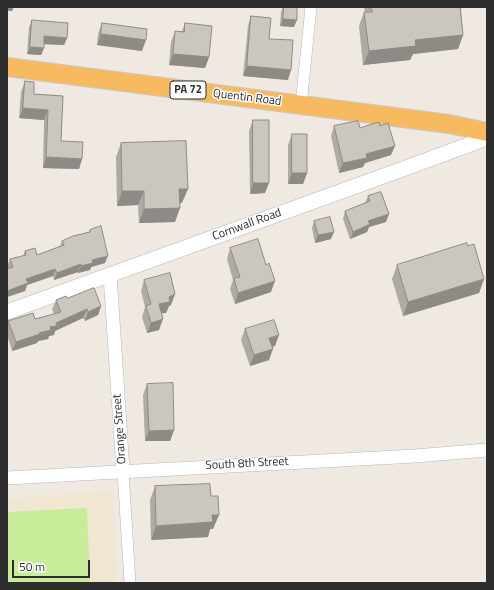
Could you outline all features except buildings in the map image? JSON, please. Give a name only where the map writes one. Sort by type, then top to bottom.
[{"type":"highway","name":"Quentin Road","points":[[7,67],[449,124],[487,132]]},
{"type":"main road","name":"Cornwall Road","points":[[7,312],[487,138]]},
{"type":"street","points":[[301,105],[311,7]]},
{"type":"street","name":"Orange Street","points":[[110,275],[130,583]]},
{"type":"street","name":"South 8th Street","points":[[7,478],[415,456],[487,450]]},
{"type":"shaded area","points":[[112,491],[117,583],[7,583],[7,499]]},
{"type":"green space","points":[[87,508],[90,583],[7,583],[7,512]]}]
